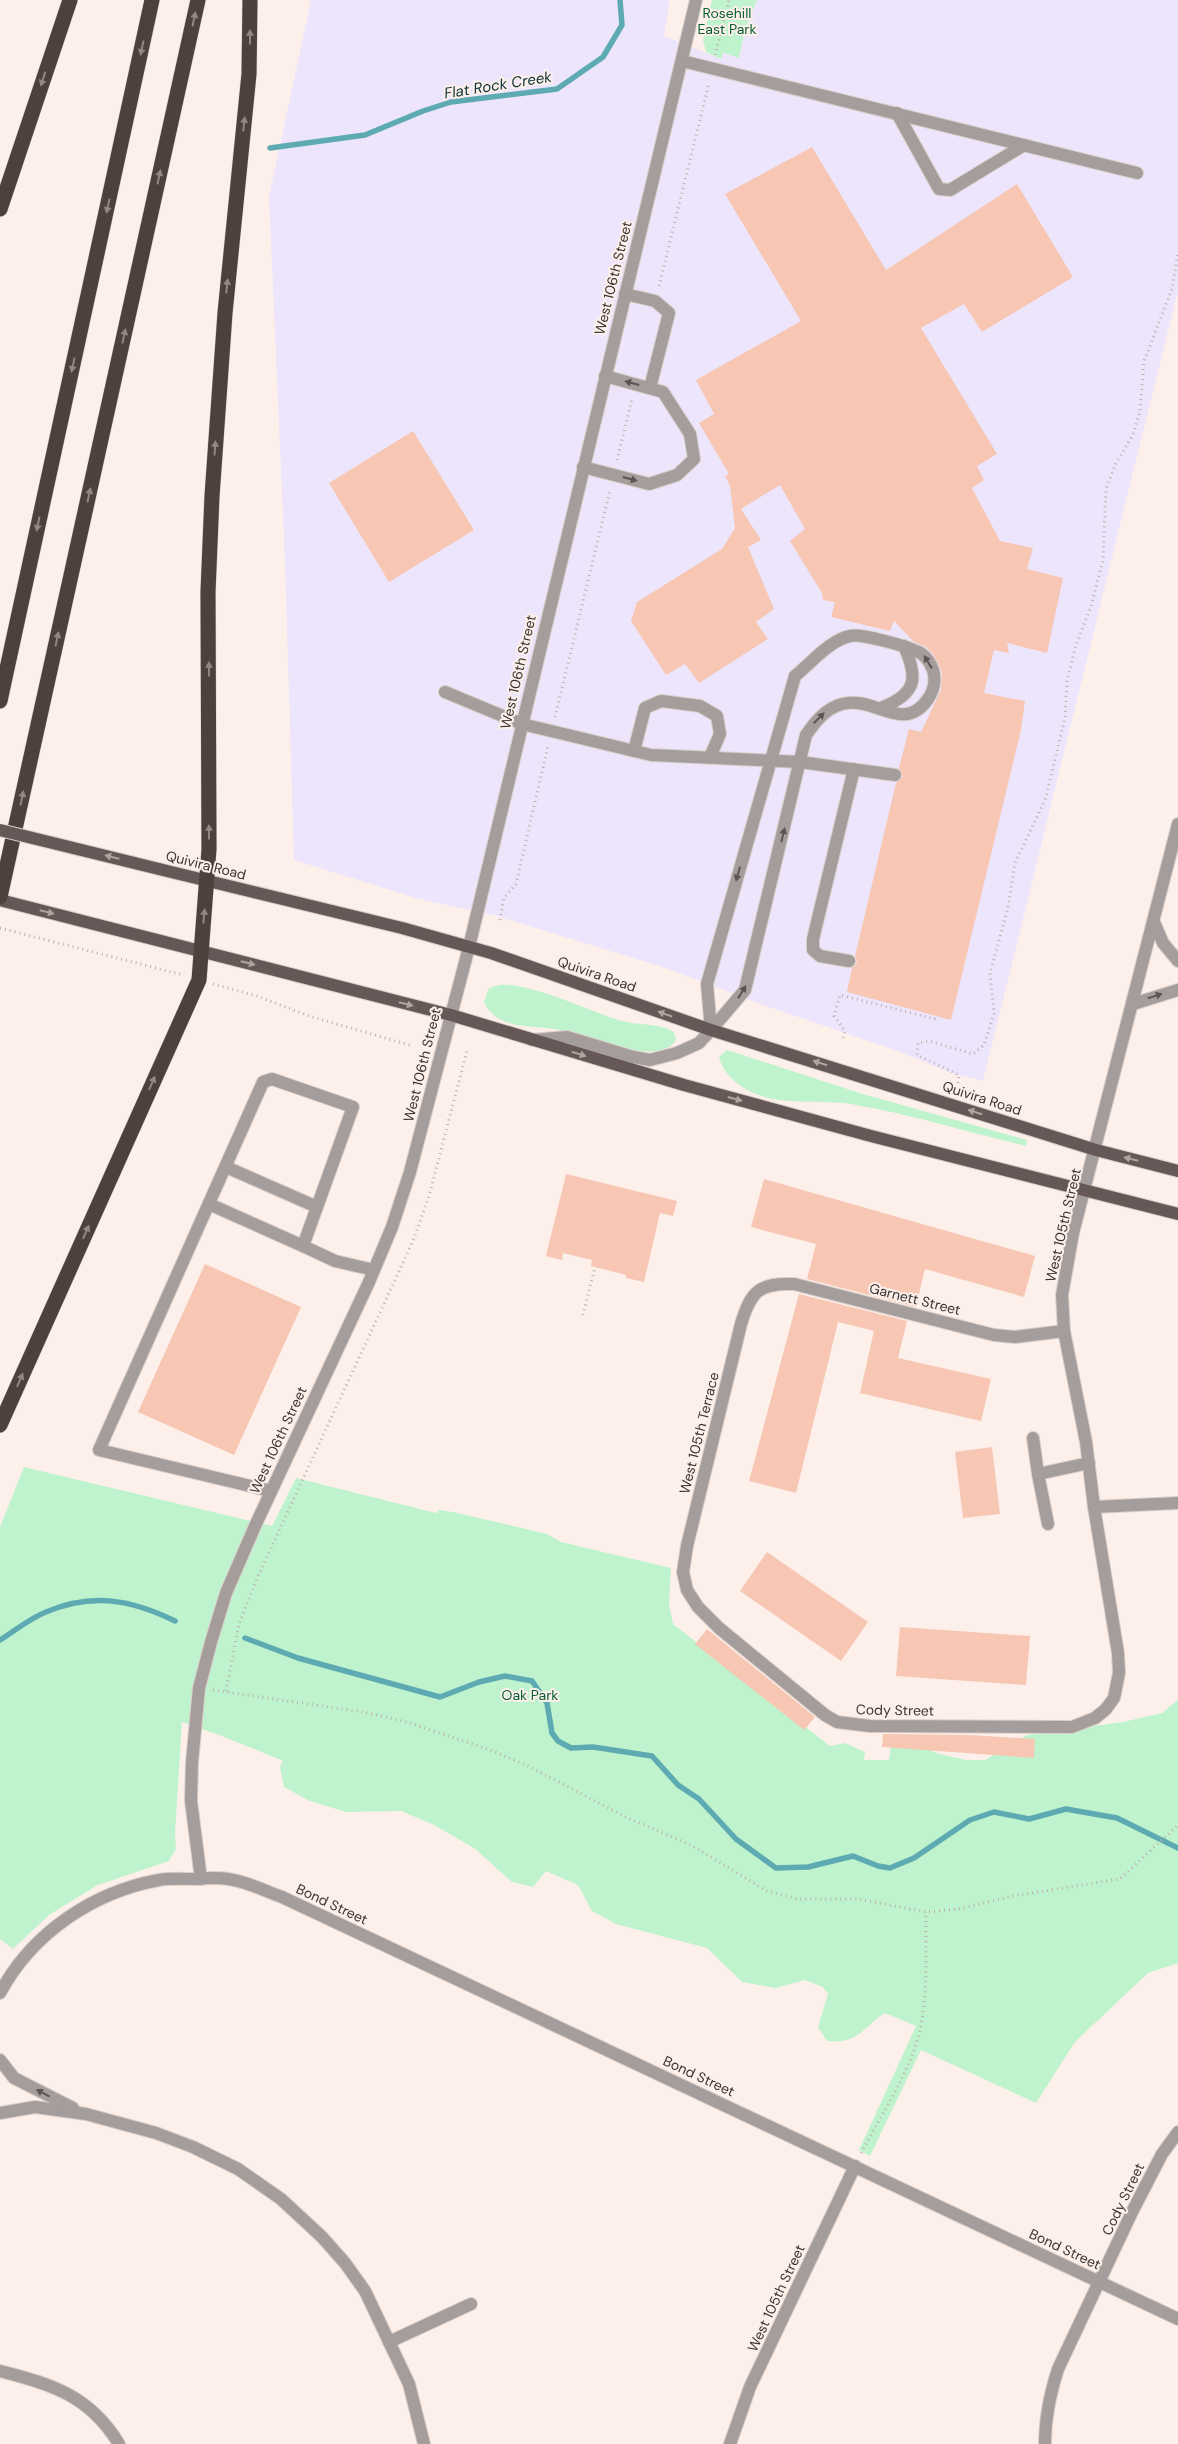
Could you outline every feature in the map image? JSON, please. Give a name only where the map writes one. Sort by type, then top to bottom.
[{"type":"highway","points":[[0,210],[70,0]]},
{"type":"highway","points":[[0,701],[152,0]]},
{"type":"highway","points":[[0,898],[198,0]]},
{"type":"highway","points":[[0,1425],[199,980],[209,848],[208,592],[212,496],[225,313],[250,74],[250,0]]},
{"type":"main road","name":"Quivira Road","points":[[0,830],[402,928],[469,947],[711,1030],[1096,1150],[1178,1171]]},
{"type":"main road","points":[[0,898],[451,1016],[694,1088],[1178,1214]]},
{"type":"street","name":"West 106th Street","points":[[201,1879],[191,1801],[192,1762],[199,1688],[226,1593],[271,1491],[374,1270],[392,1227],[410,1172],[469,947],[696,0]]},
{"type":"street","points":[[682,61],[1136,173]]},
{"type":"street","points":[[897,113],[939,189],[950,190],[1024,145]]},
{"type":"street","points":[[625,294],[655,301],[669,313],[650,388]]},
{"type":"street","points":[[583,466],[649,484],[677,475],[694,459],[690,434],[663,392],[605,376]]},
{"type":"street","points":[[532,1040],[567,1037],[633,1057],[650,1060],[677,1053],[699,1043],[711,1030],[745,990],[806,735],[815,722],[828,710],[843,703],[881,708],[902,716],[920,710],[932,693],[935,678],[931,664],[922,653],[904,646],[851,635],[835,643],[795,676],[707,984],[711,1030]]},
{"type":"street","points":[[881,708],[906,695],[913,679],[904,646]]},
{"type":"street","points":[[445,692],[522,724],[651,755],[800,762],[895,775]]},
{"type":"street","points":[[634,751],[645,708],[661,701],[700,706],[717,716],[720,734],[710,757]]},
{"type":"street","points":[[849,961],[820,956],[813,950],[812,939],[854,769]]},
{"type":"street","name":"West 105th Street","points":[[1114,1698],[1118,1680],[1118,1653],[1094,1507],[1089,1463],[1064,1331],[1062,1296],[1073,1233],[1096,1150],[1178,824]]},
{"type":"street","points":[[1154,922],[1163,943],[1178,961]]},
{"type":"street","points":[[1133,1004],[1178,990]]},
{"type":"street","points":[[271,1491],[99,1450],[263,1082],[272,1078],[353,1107],[304,1246]]},
{"type":"street","points":[[226,1167],[317,1207]]},
{"type":"street","points":[[209,1204],[335,1261],[374,1270]]},
{"type":"street","name":"Garnett Street","points":[[760,1288],[772,1283],[794,1284],[1004,1336],[1064,1331]]},
{"type":"street","name":"West 105th Terrace","points":[[687,1590],[683,1572],[687,1546],[741,1324],[750,1300],[760,1288]]},
{"type":"street","points":[[1032,1438],[1048,1524]]},
{"type":"street","points":[[1038,1474],[1089,1463]]},
{"type":"street","points":[[1094,1507],[1178,1503]]},
{"type":"street","name":"Cody Street","points":[[687,1590],[698,1607],[719,1628],[825,1715],[838,1722],[870,1726],[960,1725],[1058,1729],[1084,1724],[1106,1709],[1114,1698]]},
{"type":"street","points":[[0,1993],[20,1961],[42,1937],[70,1915],[105,1896],[139,1884],[162,1880],[201,1879]]},
{"type":"street","name":"Bond Street","points":[[201,1879],[228,1879],[282,1896],[1178,2319]]},
{"type":"street","points":[[0,2060],[14,2078],[86,2114]]},
{"type":"street","points":[[0,2113],[35,2107],[86,2114],[156,2133],[193,2147],[238,2169],[280,2199],[322,2237],[345,2263],[365,2291],[410,2384],[424,2444]]},
{"type":"street","name":"Cody Street","points":[[1045,2444],[1045,2424],[1050,2392],[1058,2369],[1162,2154],[1178,2132]]},
{"type":"street","name":"West 105th Street","points":[[730,2444],[750,2387],[855,2166]]},
{"type":"street","points":[[390,2342],[471,2304]]},
{"type":"street","points":[[0,2371],[54,2386],[76,2397],[95,2413],[119,2444]]},
{"type":"path","points":[[715,56],[729,0]]},
{"type":"path","points":[[658,290],[710,79]]},
{"type":"path","points":[[958,1083],[958,1075],[917,1055],[918,1043],[929,1041],[973,1054],[984,1045],[994,1014],[990,973],[1008,908],[1015,863],[1044,800],[1065,718],[1067,681],[1075,648],[1091,606],[1103,560],[1106,489],[1116,463],[1133,435],[1140,411],[1144,361],[1172,288],[1178,253]]},
{"type":"path","points":[[617,460],[634,392]]},
{"type":"path","points":[[555,718],[610,489]]},
{"type":"path","points":[[500,920],[504,898],[516,884],[550,739]]},
{"type":"path","points":[[0,928],[172,972]]},
{"type":"path","points":[[234,990],[309,1016],[413,1046]]},
{"type":"path","points":[[843,1038],[845,1030],[834,1016],[840,995],[938,1020]]},
{"type":"path","points":[[226,1691],[239,1624],[259,1574],[413,1241],[429,1196],[467,1051]]},
{"type":"path","points":[[583,1315],[595,1267]]},
{"type":"path","points":[[199,1688],[389,1718],[493,1751],[528,1766],[626,1817],[691,1846],[716,1859],[751,1883],[782,1897],[797,1899],[858,1899],[926,1912],[959,1909],[1022,1894],[1120,1879],[1177,1826]]},
{"type":"path","points":[[855,2166],[917,2042],[924,2006],[926,1912]]},
{"type":"shaded area","points":[[311,0],[670,0],[664,36],[721,59],[723,53],[739,58],[745,30],[757,0],[1178,0],[1178,290],[983,1081],[954,1074],[892,1049],[760,1004],[669,969],[493,915],[419,899],[294,860],[285,562],[269,196]]},
{"type":"green space","name":"Rosehill East Park","points":[[712,0],[757,0],[745,30],[739,58],[723,53],[721,59],[706,52],[703,40]]},
{"type":"green space","points":[[499,985],[512,985],[543,992],[622,1021],[655,1025],[668,1029],[674,1032],[676,1040],[667,1048],[655,1051],[639,1051],[605,1044],[563,1031],[508,1023],[490,1012],[484,1002],[489,988]]},
{"type":"green space","points":[[727,1050],[863,1094],[1027,1140],[1026,1146],[873,1108],[851,1104],[767,1098],[744,1088],[724,1070],[719,1057]]},
{"type":"green space","name":"Oak Park","points":[[24,1467],[272,1526],[296,1478],[436,1513],[439,1510],[453,1512],[547,1534],[561,1542],[671,1568],[669,1604],[673,1624],[830,1746],[845,1743],[865,1752],[864,1760],[889,1760],[891,1746],[903,1739],[936,1753],[966,1760],[985,1760],[1027,1735],[1123,1722],[1162,1713],[1178,1700],[1178,1963],[1148,1973],[1075,2042],[1036,2103],[921,2050],[870,2156],[859,2150],[916,2026],[885,2013],[853,2038],[827,2041],[818,2027],[828,1994],[823,1987],[805,1980],[776,1988],[742,1982],[707,1948],[616,1924],[592,1911],[578,1885],[546,1871],[533,1887],[512,1882],[474,1848],[432,1824],[401,1811],[346,1812],[310,1801],[284,1787],[280,1767],[283,1761],[182,1722],[175,1833],[176,1849],[169,1861],[98,1885],[49,1915],[13,1949],[0,1939],[0,1527]]},
{"type":"building","points":[[812,147],[886,270],[1017,184],[1073,277],[982,332],[964,304],[921,328],[997,454],[977,466],[984,480],[972,488],[1000,541],[1033,548],[1027,569],[1063,578],[1047,653],[1007,643],[1009,653],[994,650],[984,693],[1025,701],[1021,730],[951,1020],[847,992],[852,968],[857,963],[855,956],[896,783],[903,777],[899,768],[909,729],[921,732],[941,690],[942,672],[933,654],[926,647],[914,642],[894,621],[890,631],[831,617],[835,602],[823,600],[822,593],[790,541],[805,529],[780,485],[741,509],[761,540],[748,547],[774,609],[756,622],[768,639],[699,683],[685,664],[666,675],[631,621],[637,602],[722,549],[735,528],[730,486],[725,476],[729,474],[699,423],[714,414],[696,380],[801,321],[725,194]]},
{"type":"building","points":[[413,431],[474,530],[389,582],[329,483]]},
{"type":"building","points":[[566,1174],[677,1201],[673,1216],[660,1213],[644,1282],[591,1266],[592,1260],[563,1253],[562,1260],[546,1256]]},
{"type":"building","points":[[764,1179],[1035,1256],[1024,1297],[925,1269],[916,1307],[807,1279],[816,1244],[751,1227]]},
{"type":"building","points":[[205,1264],[301,1307],[234,1455],[138,1412]]},
{"type":"building","points":[[799,1294],[907,1321],[898,1358],[991,1379],[981,1421],[860,1393],[874,1331],[838,1322],[796,1493],[749,1481]]},
{"type":"building","points":[[992,1447],[1000,1514],[963,1518],[955,1452]]},
{"type":"building","points":[[767,1552],[868,1622],[841,1661],[740,1591]]},
{"type":"building","points":[[900,1627],[1030,1636],[1026,1685],[896,1676]]},
{"type":"building","points":[[707,1629],[815,1717],[804,1730],[695,1644]]},
{"type":"building","points":[[883,1734],[970,1735],[1035,1739],[1034,1758],[882,1747]]},
{"type":"waterway","name":"Flat Rock Creek","points":[[270,148],[365,135],[423,111],[451,102],[557,89],[603,57],[622,25],[620,0]]},
{"type":"waterway","points":[[0,1640],[40,1615],[80,1602],[112,1601],[128,1604],[175,1621]]},
{"type":"waterway","points":[[245,1638],[298,1658],[440,1697],[479,1682],[505,1676],[532,1681],[547,1703],[552,1733],[558,1741],[571,1748],[593,1747],[652,1756],[678,1785],[699,1799],[736,1839],[776,1868],[808,1867],[853,1856],[878,1866],[890,1868],[914,1858],[970,1820],[994,1812],[1029,1819],[1066,1809],[1117,1818],[1178,1848]]}]
